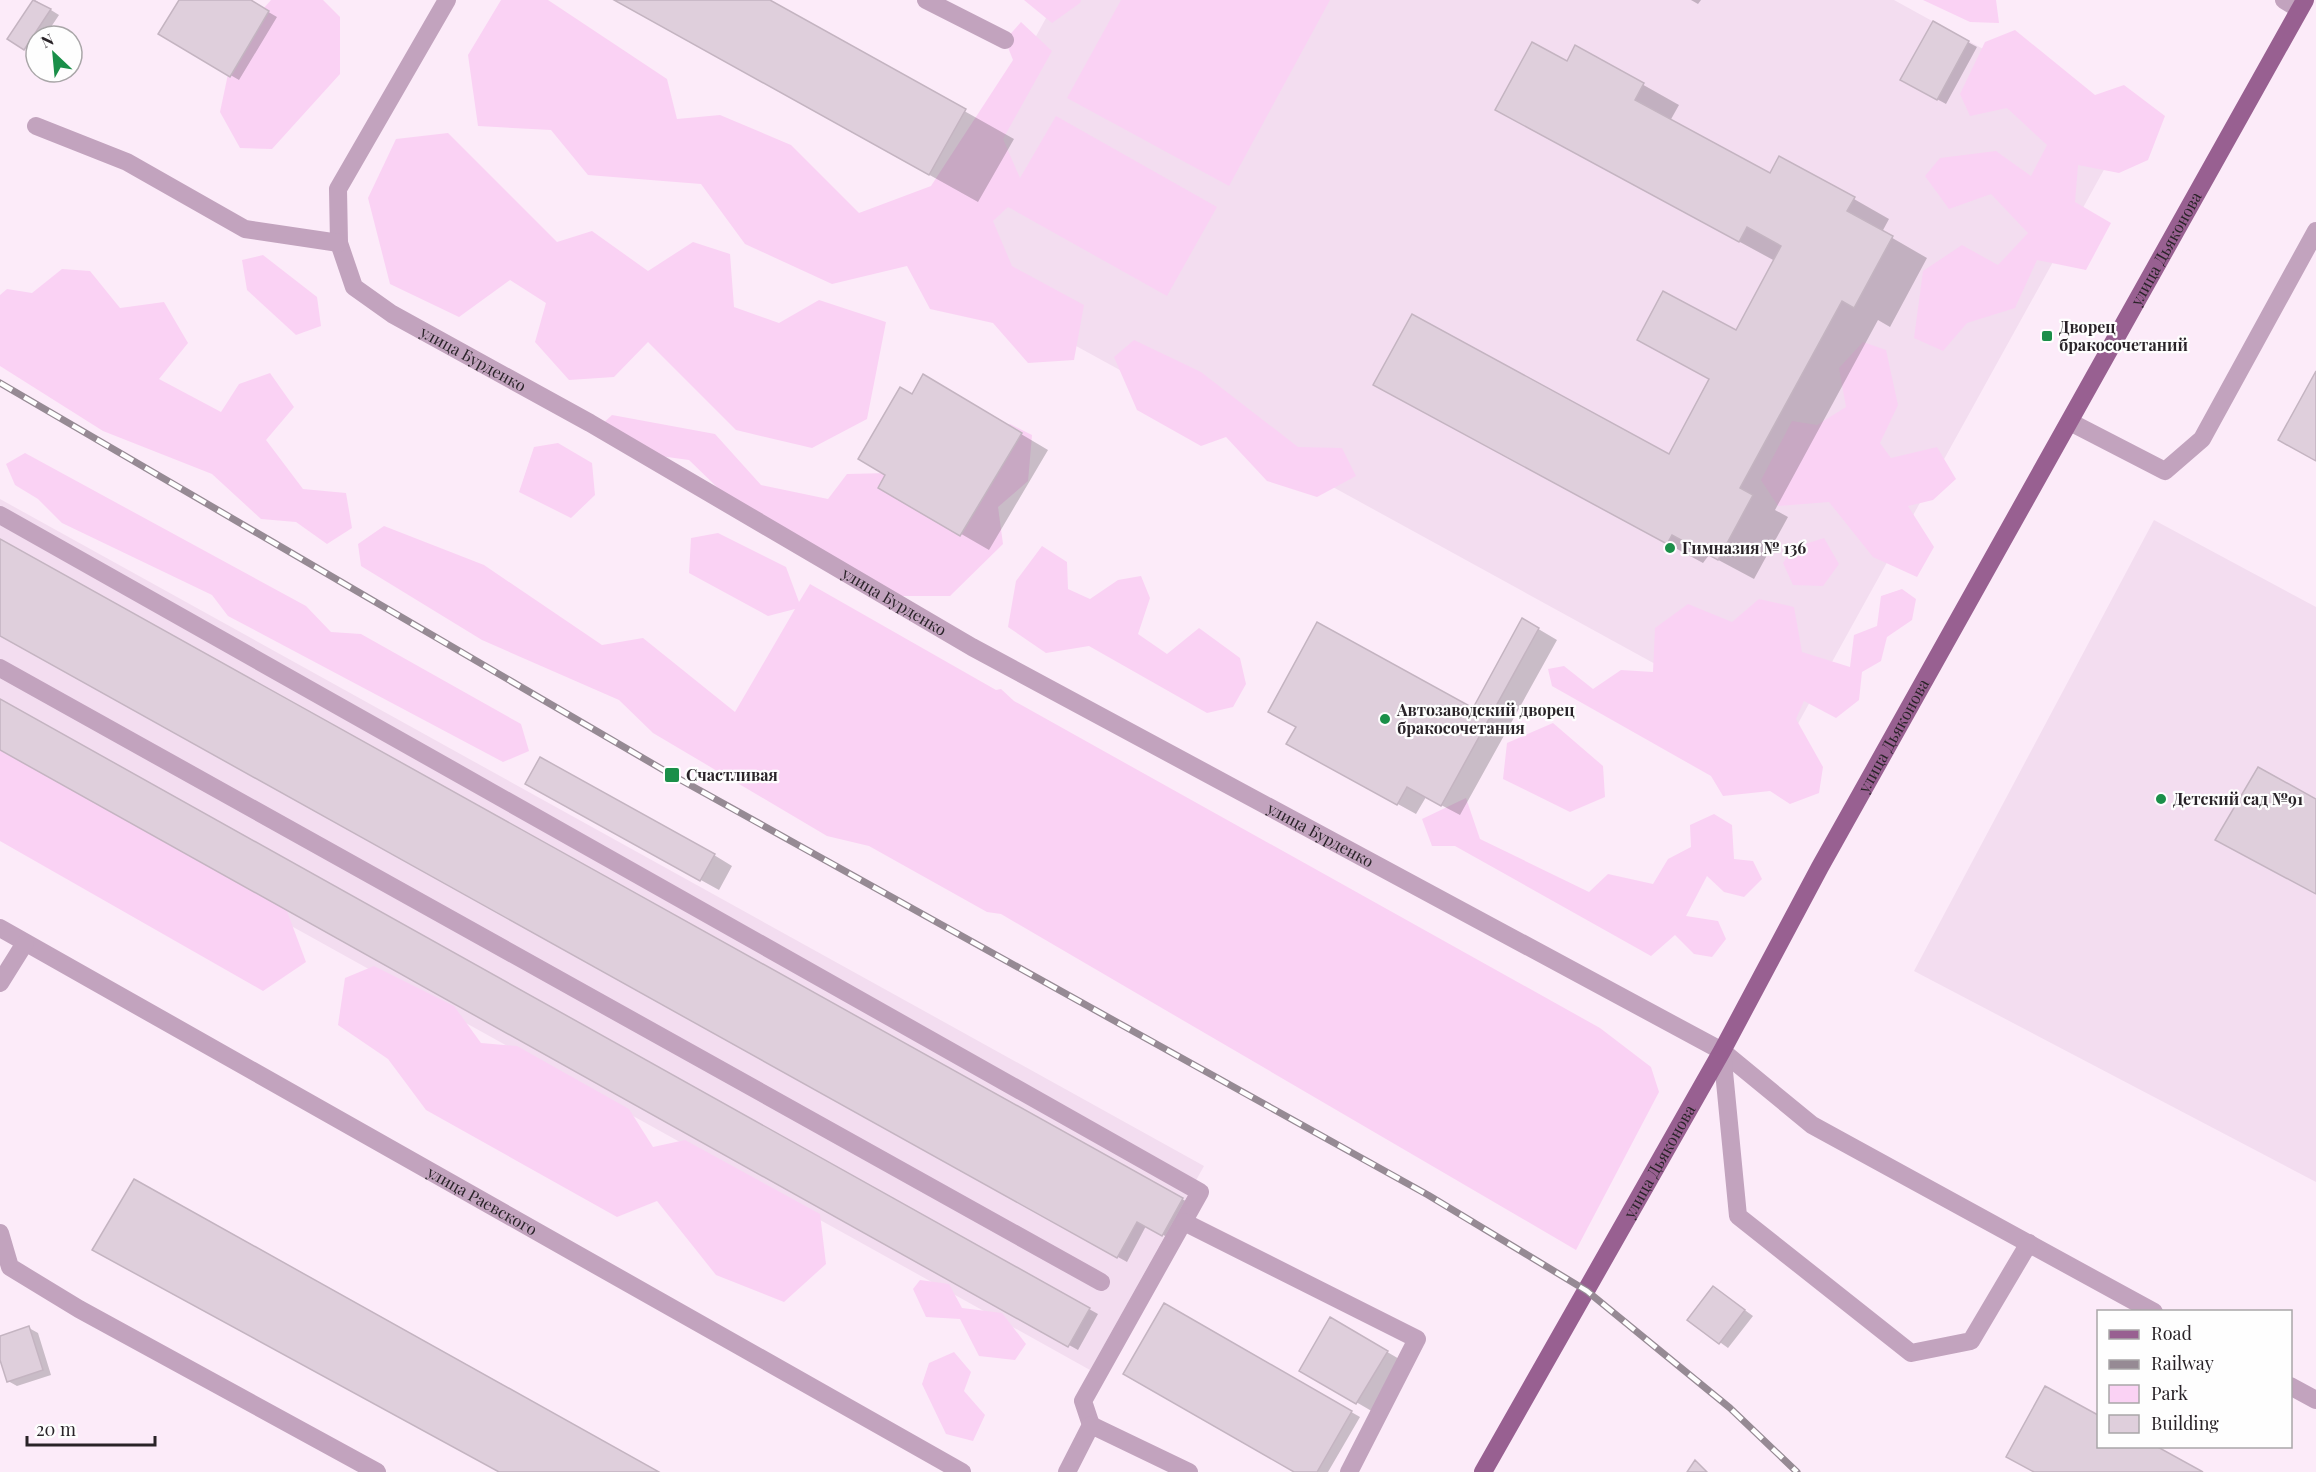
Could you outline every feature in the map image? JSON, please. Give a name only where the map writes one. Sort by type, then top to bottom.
[{"type":"main road","name":"улица Дьяконова","points":[[1483,1472],[1722,1051],[1820,867],[2070,422],[2296,3]]},
{"type":"street","name":"улица Бурденко","points":[[447,0],[338,189],[339,243],[354,287],[392,314],[590,423],[972,647],[1722,1051],[1812,1125],[2152,1310]]},
{"type":"street","points":[[926,0],[1005,40]]},
{"type":"street","points":[[36,126],[127,162],[245,228],[339,243]]},
{"type":"street","points":[[2070,422],[2165,471],[2202,439],[2316,231]]},
{"type":"street","points":[[0,514],[1200,1192],[1083,1401],[1090,1425],[1067,1472]]},
{"type":"street","points":[[0,668],[1101,1282]]},
{"type":"street","name":"улица Раевского","points":[[0,928],[962,1472]]},
{"type":"street","points":[[0,983],[25,944]]},
{"type":"street","points":[[1722,1051],[1738,1216],[1911,1353],[1971,1341],[2029,1243]]},
{"type":"street","points":[[1184,1222],[1417,1339],[1349,1472]]},
{"type":"street","points":[[0,1233],[10,1267],[79,1309],[377,1472]]},
{"type":"street","points":[[2292,1387],[2316,1400]]},
{"type":"street","points":[[1090,1425],[1189,1472]]},
{"type":"shaded area","name":"Гимназия № 136","points":[[1056,0],[1894,0],[2127,128],[1790,738],[914,257]]},
{"type":"shaded area","points":[[0,499],[1204,1166],[1090,1370],[0,764]]},
{"type":"shaded area","name":"Детский сад №91","points":[[2154,520],[2316,607],[2316,1182],[1914,971]]},
{"type":"green space","points":[[271,0],[323,0],[340,17],[340,74],[272,149],[240,148],[220,112],[235,41]]},
{"type":"green space","points":[[501,0],[548,0],[667,79],[677,119],[720,115],[791,145],[859,213],[931,186],[1013,60],[1005,40],[1021,22],[1052,51],[1003,139],[1020,178],[1056,116],[1217,207],[1167,296],[1008,207],[993,221],[1012,266],[1084,305],[1074,360],[1028,363],[993,323],[930,309],[907,266],[832,284],[745,244],[701,184],[588,175],[551,130],[478,126],[468,55]]},
{"type":"green space","points":[[1024,0],[1081,0],[1052,23]]},
{"type":"green space","points":[[1121,0],[1330,0],[1229,186],[1067,98]]},
{"type":"green space","points":[[1923,0],[1996,0],[1999,23],[1970,22]]},
{"type":"green space","points":[[2015,30],[2095,95],[2124,85],[2165,116],[2148,160],[2119,173],[2078,165],[2075,202],[2111,223],[2086,270],[2037,260],[2015,308],[1967,323],[1943,351],[1914,338],[1923,271],[1962,245],[1998,265],[2028,233],[1991,194],[1949,209],[1925,176],[1940,158],[1996,151],[2031,176],[2047,145],[2007,108],[1970,116],[1960,94],[1985,42]]},
{"type":"green space","points":[[448,133],[557,242],[592,231],[648,271],[693,242],[730,254],[734,307],[779,323],[819,300],[886,322],[867,419],[812,448],[736,430],[648,342],[614,377],[569,380],[535,342],[546,303],[510,280],[459,317],[390,284],[368,198],[396,139]]},
{"type":"green space","points":[[263,255],[317,297],[321,326],[296,335],[247,290],[242,260]]},
{"type":"green space","points":[[62,269],[90,271],[120,308],[164,302],[188,343],[159,379],[221,412],[239,384],[270,373],[294,407],[266,440],[303,489],[346,493],[352,528],[327,544],[296,522],[261,519],[212,474],[103,431],[0,366],[0,295],[7,289],[32,293]]},
{"type":"green space","points":[[1134,340],[1201,372],[1298,447],[1342,448],[1356,476],[1317,497],[1267,481],[1226,437],[1201,446],[1137,410],[1114,357]]},
{"type":"green space","points":[[1863,342],[1886,350],[1898,405],[1880,443],[1891,458],[1937,447],[1956,479],[1933,500],[1908,506],[1934,547],[1917,577],[1873,557],[1829,502],[1778,506],[1761,480],[1792,421],[1817,425],[1846,407],[1839,368]]},
{"type":"green space","points":[[612,415],[715,434],[761,485],[828,499],[847,474],[889,473],[977,443],[1010,424],[1032,435],[1028,481],[998,507],[1003,544],[950,596],[899,596],[753,522],[689,460],[631,452],[598,428]]},
{"type":"green space","points":[[558,443],[592,463],[595,495],[571,518],[519,492],[534,447]]},
{"type":"green space","points":[[25,453],[306,606],[331,632],[361,634],[521,724],[529,751],[503,762],[228,616],[212,595],[62,523],[38,499],[15,485],[6,464]]},
{"type":"green space","points":[[384,526],[484,565],[602,645],[643,638],[735,712],[795,609],[768,616],[689,573],[691,538],[718,533],[786,567],[799,602],[810,584],[996,690],[1001,689],[1014,701],[1600,1028],[1651,1067],[1659,1092],[1576,1250],[1001,914],[987,912],[869,846],[827,836],[653,733],[619,700],[482,640],[361,566],[358,544]]},
{"type":"green space","points":[[1824,538],[1839,564],[1823,586],[1793,585],[1783,563],[1793,548]]},
{"type":"green space","points":[[1042,546],[1067,562],[1068,589],[1090,599],[1118,580],[1141,576],[1150,598],[1138,634],[1167,654],[1199,628],[1240,658],[1246,684],[1233,707],[1207,713],[1089,646],[1046,653],[1008,627],[1016,581]]},
{"type":"green space","points":[[1902,589],[1916,599],[1912,620],[1887,637],[1881,661],[1862,672],[1859,700],[1836,718],[1804,701],[1796,719],[1823,767],[1819,793],[1790,804],[1770,791],[1723,796],[1711,776],[1552,686],[1548,669],[1564,666],[1593,689],[1621,670],[1653,672],[1655,628],[1688,604],[1732,622],[1759,599],[1794,607],[1802,652],[1850,667],[1854,635],[1877,626],[1881,596]]},
{"type":"green space","points":[[1553,723],[1603,766],[1605,797],[1570,812],[1503,779],[1507,743]]},
{"type":"green space","points":[[0,744],[285,906],[306,962],[263,991],[0,841]]},
{"type":"green space","points":[[1466,798],[1480,839],[1589,892],[1608,874],[1653,884],[1668,859],[1691,847],[1690,825],[1714,814],[1732,825],[1734,859],[1753,861],[1762,879],[1744,897],[1724,892],[1707,876],[1686,916],[1718,921],[1726,939],[1712,957],[1694,954],[1675,935],[1651,956],[1455,846],[1432,846],[1422,819]]},
{"type":"green space","points":[[374,966],[454,1006],[481,1043],[517,1046],[629,1109],[653,1147],[685,1140],[820,1214],[826,1264],[784,1302],[716,1275],[657,1201],[617,1217],[426,1110],[388,1059],[338,1025],[345,978]]},
{"type":"green space","points":[[920,1280],[949,1284],[962,1308],[1002,1313],[1026,1344],[1015,1360],[979,1356],[960,1319],[926,1317],[913,1289]]},
{"type":"green space","points":[[954,1352],[971,1372],[964,1391],[985,1415],[973,1441],[946,1434],[922,1384],[929,1363]]},
{"type":"building","points":[[33,0],[51,9],[41,24],[24,24],[24,50],[7,39]]},
{"type":"building","points":[[179,0],[251,0],[269,11],[230,77],[158,34]]},
{"type":"building","points":[[614,0],[770,0],[966,109],[929,175]]},
{"type":"building","points":[[1933,21],[1969,41],[1937,100],[1900,80]]},
{"type":"building","points":[[1532,42],[1567,61],[1575,45],[1644,83],[1635,100],[1770,173],[1779,156],[1855,197],[1847,211],[1893,236],[1854,308],[1842,301],[1740,488],[1753,495],[1718,560],[1672,535],[1667,544],[1373,385],[1412,314],[1669,454],[1709,379],[1637,340],[1663,291],[1736,330],[1781,246],[1747,227],[1739,242],[1495,110]]},
{"type":"building","points":[[2316,371],[2316,461],[2278,440]]},
{"type":"building","points":[[923,374],[1022,433],[960,536],[878,488],[885,475],[858,459],[900,387],[912,394]]},
{"type":"building","points":[[0,539],[1183,1198],[1162,1236],[1137,1222],[1117,1258],[0,636]]},
{"type":"building","name":"Автозаводский дворец бракосочетания","points":[[1522,618],[1539,628],[1441,806],[1407,787],[1397,805],[1286,744],[1296,727],[1268,712],[1317,622],[1473,708]]},
{"type":"building","points":[[0,699],[1090,1308],[1068,1347],[0,750]]},
{"type":"building","points":[[540,757],[715,854],[700,881],[525,784]]},
{"type":"building","points":[[2258,767],[2316,799],[2316,894],[2215,840]]},
{"type":"building","points":[[134,1179],[659,1472],[499,1472],[92,1250]]},
{"type":"building","points":[[1713,1286],[1745,1310],[1719,1344],[1687,1320]]},
{"type":"building","points":[[1164,1303],[1352,1411],[1317,1472],[1294,1472],[1123,1374]]},
{"type":"building","points":[[1330,1317],[1388,1351],[1356,1404],[1299,1371]]},
{"type":"building","points":[[29,1326],[43,1370],[7,1382],[0,1360],[0,1336]]},
{"type":"building","points":[[2045,1386],[2097,1414],[2097,1448],[2160,1448],[2203,1472],[2034,1472],[2006,1457]]},
{"type":"building","points":[[1695,1460],[1707,1472],[1687,1472]]},
{"type":"railway","points":[[0,383],[672,775],[1428,1195],[1587,1291],[1730,1408],[1797,1472]]},
{"type":"place","name":"Дворец бракосочетаний","points":[[2047,336]]},
{"type":"place","name":"Гимназия № 136","points":[[1670,548]]},
{"type":"place","name":"Автозаводский дворец бракосочетания","points":[[1385,719]]},
{"type":"place","name":"Счастливая","points":[[672,775]]},
{"type":"place","name":"Детский сад №91","points":[[2161,799]]}]
